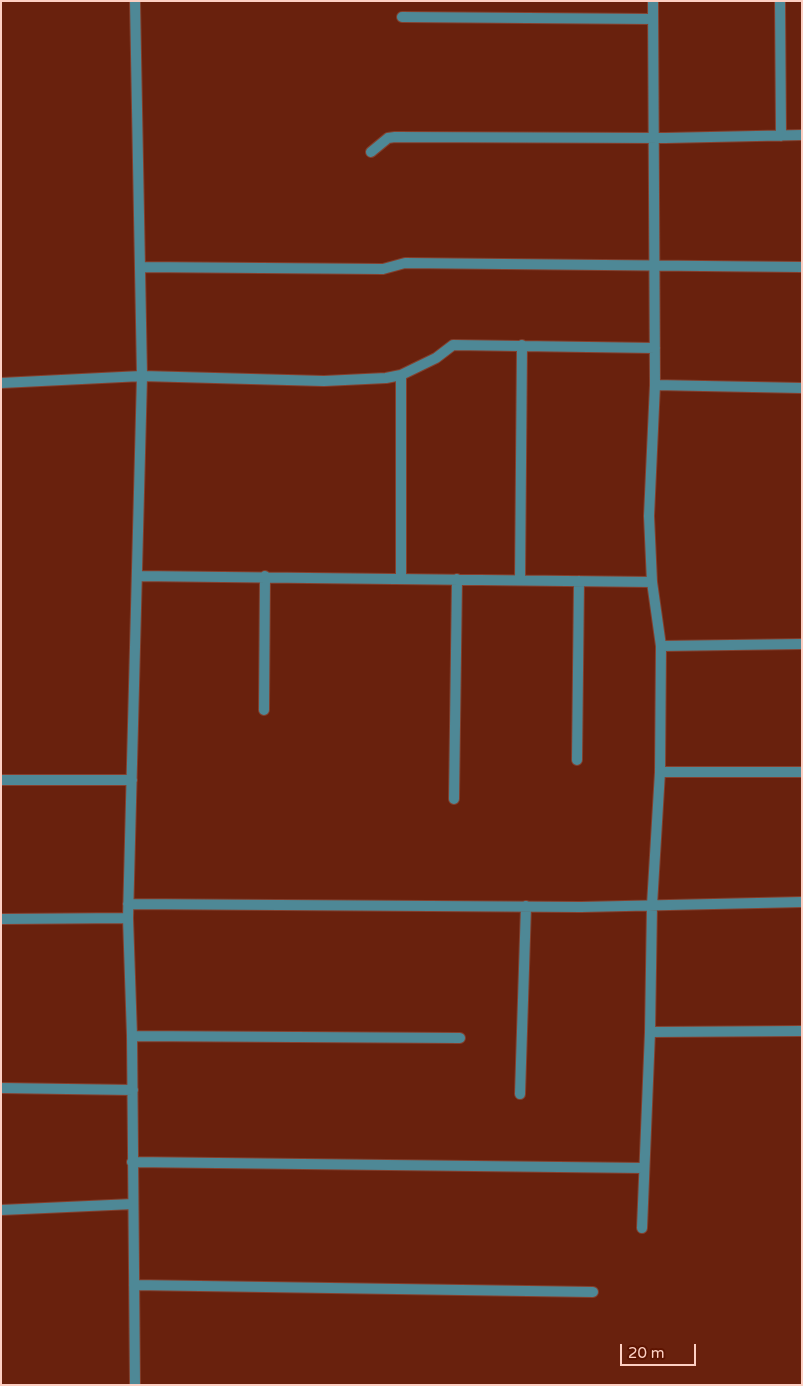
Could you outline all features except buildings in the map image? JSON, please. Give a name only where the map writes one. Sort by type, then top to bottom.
[{"type":"street","points":[[135,1],[142,376],[128,904],[132,1036],[135,1385]]},
{"type":"street","points":[[642,1228],[650,1032],[652,905],[660,772],[661,646],[652,582],[649,516],[655,385],[652,138],[653,1]]},
{"type":"street","points":[[780,1],[781,136]]},
{"type":"street","points":[[402,17],[653,19]]},
{"type":"street","points":[[371,152],[388,138],[395,137],[652,138],[802,135]]},
{"type":"street","points":[[140,267],[383,269],[405,263],[802,267]]},
{"type":"street","points":[[1,383],[142,376],[324,381],[386,378],[401,375],[436,358],[453,345],[655,348]]},
{"type":"street","points":[[520,580],[522,345]]},
{"type":"street","points":[[401,375],[401,578]]},
{"type":"street","points":[[655,385],[802,388]]},
{"type":"street","points":[[137,576],[652,582]]},
{"type":"street","points":[[264,710],[265,576]]},
{"type":"street","points":[[454,799],[457,579]]},
{"type":"street","points":[[577,760],[579,581]]},
{"type":"street","points":[[661,646],[802,644]]},
{"type":"street","points":[[660,772],[802,772]]},
{"type":"street","points":[[1,780],[132,780]]},
{"type":"street","points":[[128,904],[526,906],[802,902]]},
{"type":"street","points":[[520,1094],[526,906]]},
{"type":"street","points":[[1,919],[128,918]]},
{"type":"street","points":[[650,1032],[802,1031]]},
{"type":"street","points":[[132,1036],[460,1038]]},
{"type":"street","points":[[1,1088],[132,1090]]},
{"type":"street","points":[[132,1162],[644,1168]]},
{"type":"street","points":[[1,1210],[133,1204]]},
{"type":"street","points":[[134,1285],[593,1292]]}]
